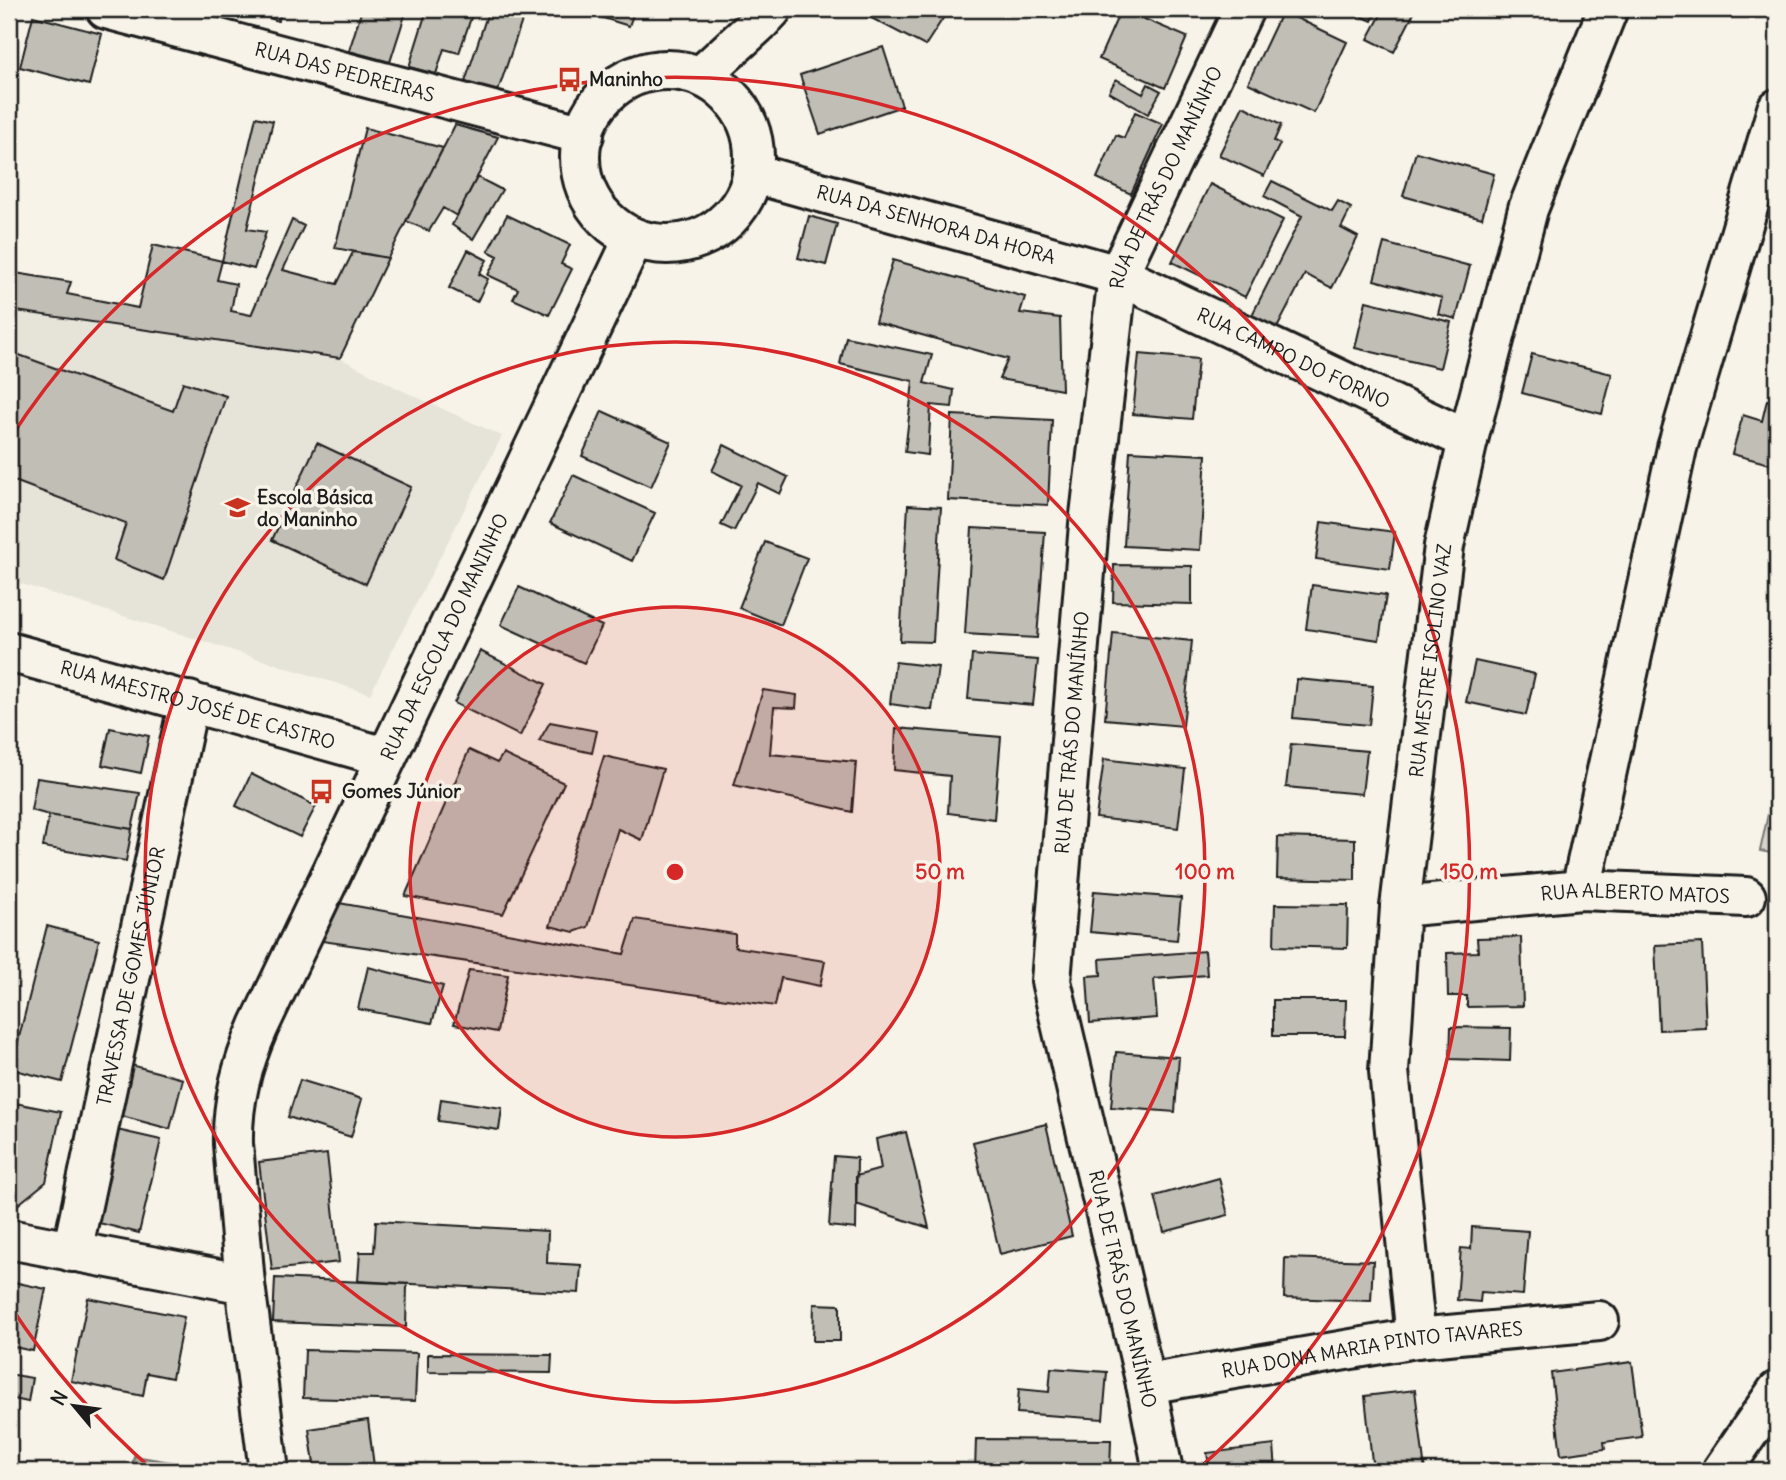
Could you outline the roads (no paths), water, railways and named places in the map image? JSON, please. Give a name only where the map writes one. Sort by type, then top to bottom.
[{"type":"street","name":"RUA DAS PEDREIRAS","points":[[106,9],[584,135]]},
{"type":"street","points":[[701,76],[772,9]]},
{"type":"street","name":"RUA DE TRÁS DO MANÍNHO","points":[[1163,1471],[1146,1384],[1051,981],[1089,524],[1118,275],[1244,9]]},
{"type":"street","name":"RUA MESTRE ISOLINO VAZ","points":[[1416,1338],[1390,1071],[1400,907],[1444,546],[1468,440],[1528,209],[1608,9]]},
{"type":"street","points":[[657,71],[678,71],[701,76],[730,96],[745,117],[752,137],[755,159],[750,186],[736,212],[717,230],[689,243],[667,245],[634,238],[607,221],[593,204],[584,183],[580,161],[590,118],[598,104],[611,91],[631,78],[657,71]]},
{"type":"street","points":[[1581,890],[1677,448],[1777,109]]},
{"type":"street","name":"RUA DA SENHORA DA HORA","points":[[752,173],[1118,275]]},
{"type":"street","name":"RUA DA ESCOLA DO MANINHO","points":[[269,1471],[244,1284],[232,1122],[240,1076],[259,1026],[634,238]]},
{"type":"street","name":"RUA CAMPO DO FORNO","points":[[1118,275],[1468,440]]},
{"type":"street","name":"RUA MAESTRO JOSÉ DE CASTRO","points":[[9,652],[386,757]]},
{"type":"street","name":"TRAVESSA DE GOMES JÚNIOR","points":[[72,1252],[189,701]]},
{"type":"street","name":"RUA ALBERTO MATOS","points":[[1400,907],[1581,890],[1746,897]]},
{"type":"street","points":[[9,1239],[244,1284]]},
{"type":"street","name":"RUA DONA MARIA PINTO TAVARES","points":[[1146,1384],[1416,1338],[1599,1321]]},
{"type":"street","points":[[1722,1471],[1777,1391]]},
{"type":"place","name":"Maninho","points":[[569,79]]},
{"type":"place","name":"Escola Básica do Maninho","points":[[237,508]]},
{"type":"place","name":"Gomes Júnior","points":[[322,791]]}]
